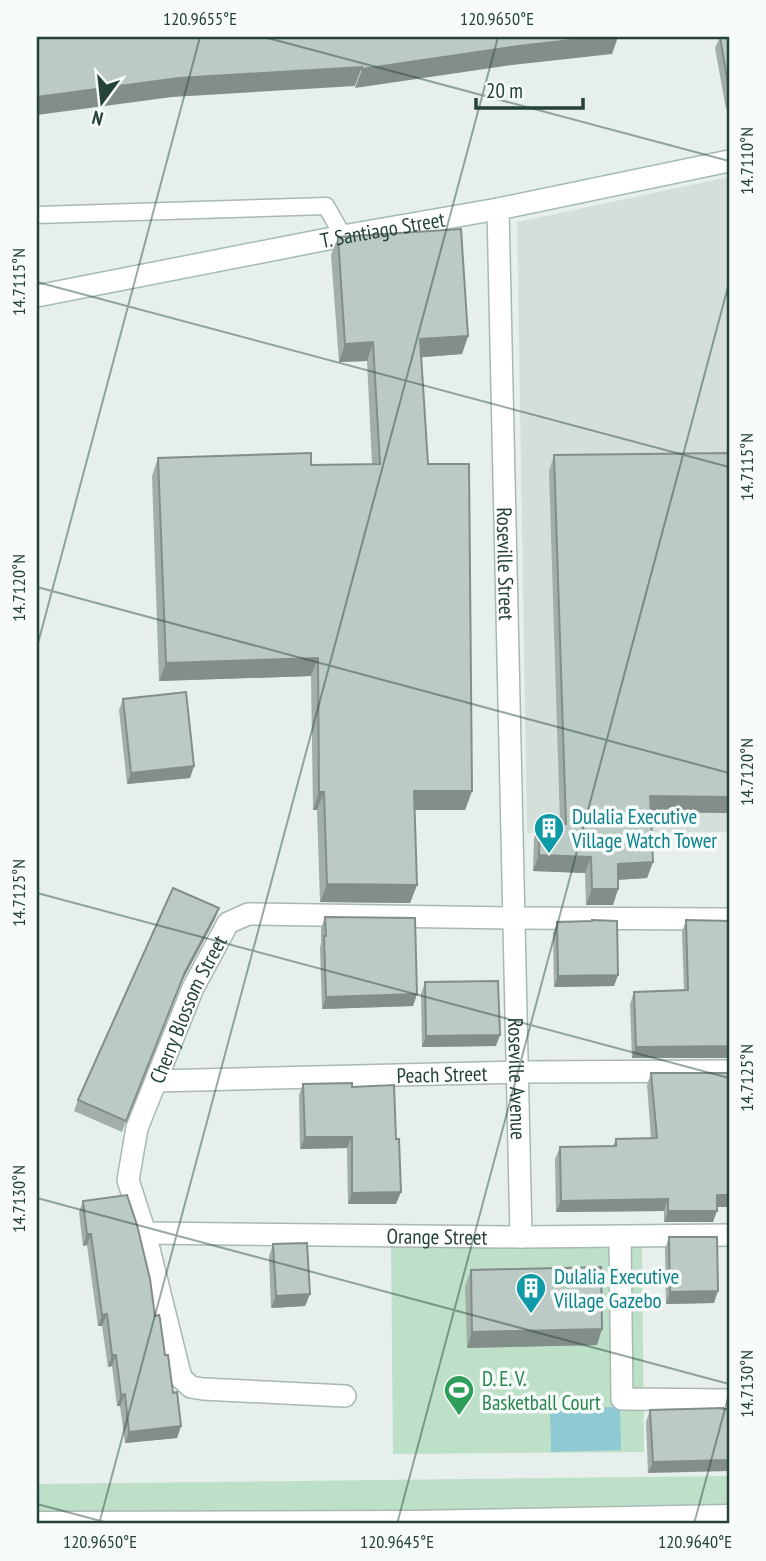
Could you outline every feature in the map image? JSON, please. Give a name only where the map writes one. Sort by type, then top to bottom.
[{"type":"street","name":"T. Santiago Street","points":[[37,296],[343,236],[498,209],[729,161]]},
{"type":"street","name":"Roseville Street","points":[[498,209],[513,918]]},
{"type":"street","name":"Cherry Blossom Street","points":[[345,1396],[203,1389],[191,1387],[181,1378],[145,1233],[128,1180],[137,1128],[193,988],[228,923],[248,914],[729,919]]},
{"type":"street","name":"Roseville Avenue","points":[[513,918],[521,1237]]},
{"type":"street","name":"Peach Street","points":[[157,1082],[517,1072],[729,1071]]},
{"type":"street","name":"Orange Street","points":[[145,1233],[521,1237],[729,1235]]},
{"type":"street","points":[[620,1236],[622,1399],[729,1400]]},
{"type":"lane","points":[[37,215],[326,206],[343,236]]},
{"type":"lane","points":[[37,1520],[413,1519],[729,1513]]},
{"type":"shaded area","points":[[729,177],[729,832],[527,833],[517,222]]},
{"type":"green space","points":[[642,1244],[644,1452],[393,1454],[391,1246]]},
{"type":"green space","points":[[729,1476],[729,1524],[37,1524],[37,1484]]},
{"type":"water","points":[[620,1407],[621,1450],[551,1452],[550,1408]]},
{"type":"building","points":[[37,37],[598,37],[362,69],[179,78],[37,97]]},
{"type":"building","points":[[720,37],[729,37],[729,90]]},
{"type":"building","points":[[461,229],[468,336],[420,339],[428,464],[469,464],[472,791],[414,791],[417,885],[327,884],[324,792],[319,792],[318,658],[166,663],[158,458],[311,453],[311,465],[380,464],[373,342],[345,344],[338,237]]},
{"type":"building","points":[[729,453],[729,797],[650,796],[653,862],[618,864],[618,889],[592,889],[591,857],[539,855],[540,822],[566,824],[554,455]]},
{"type":"building","points":[[186,692],[194,766],[131,773],[123,699]]},
{"type":"building","points":[[173,888],[219,908],[185,972],[126,1121],[78,1100]]},
{"type":"building","points":[[325,917],[415,918],[417,994],[326,997]]},
{"type":"building","points":[[686,920],[729,921],[729,1046],[636,1047],[634,992],[688,990]]},
{"type":"building","points":[[617,921],[618,975],[558,976],[557,922]]},
{"type":"building","points":[[498,981],[500,1035],[426,1036],[425,982]]},
{"type":"building","points":[[651,1073],[729,1073],[729,1195],[717,1195],[717,1211],[668,1211],[668,1199],[561,1201],[560,1147],[616,1146],[616,1139],[657,1138]]},
{"type":"building","points":[[352,1083],[352,1087],[394,1085],[401,1192],[352,1193],[352,1137],[305,1137],[303,1084]]},
{"type":"building","points":[[127,1195],[150,1279],[155,1316],[159,1315],[160,1319],[173,1393],[177,1392],[181,1426],[129,1432],[125,1394],[121,1395],[107,1314],[102,1315],[91,1234],[87,1234],[83,1201]]},
{"type":"building","points":[[669,1237],[717,1237],[718,1291],[670,1292]]},
{"type":"building","points":[[307,1243],[310,1294],[276,1296],[273,1244]]},
{"type":"building","name":"Dulalia Executive Village Gazebo","points":[[601,1267],[602,1329],[472,1332],[471,1270]]},
{"type":"building","points":[[729,1409],[729,1460],[653,1462],[650,1410]]},
{"type":"place","name":"Dulalia Executive Village Watch Tower","points":[[549,855]]},
{"type":"place","name":"Dulalia Executive Village Gazebo","points":[[531,1315]]},
{"type":"place","name":"D. E. V. Basketball Court","points":[[459,1417]]}]
